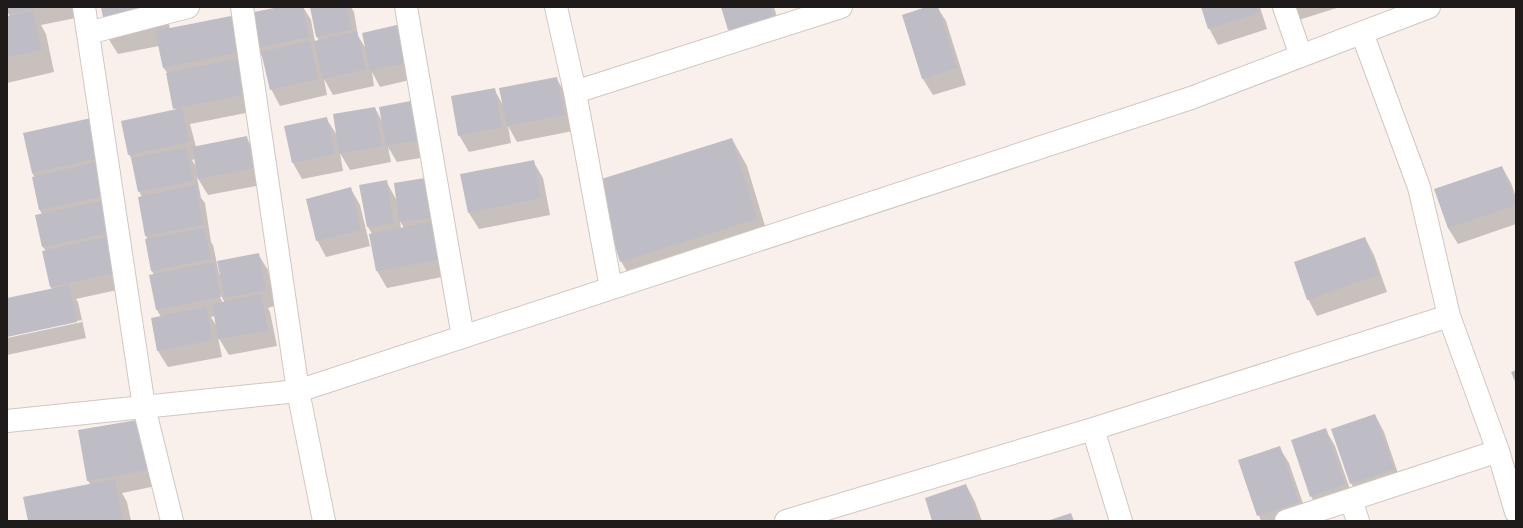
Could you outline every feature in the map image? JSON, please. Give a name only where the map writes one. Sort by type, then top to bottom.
[{"type":"street","points":[[84,7],[144,407],[172,521]]},
{"type":"street","points":[[88,34],[188,7]]},
{"type":"street","points":[[242,7],[298,391],[324,521]]},
{"type":"street","points":[[406,7],[463,336]]},
{"type":"street","points":[[556,7],[575,92],[611,288]]},
{"type":"street","points":[[575,92],[841,7]]},
{"type":"street","points":[[1284,7],[1301,56]]},
{"type":"street","points":[[7,421],[298,391],[1191,98],[1423,8]]},
{"type":"street","points":[[1362,32],[1419,187],[1449,316],[1498,451],[1516,512]]},
{"type":"street","points":[[786,521],[1093,429],[1449,316]]},
{"type":"street","points":[[1093,429],[1121,521]]},
{"type":"street","points":[[1286,521],[1498,451]]},
{"type":"street","points":[[1351,500],[1358,521]]},
{"type":"building","points":[[7,7],[38,7],[38,8],[7,14]]},
{"type":"building","points":[[101,7],[160,7],[164,27],[107,38]]},
{"type":"building","points":[[279,7],[303,7],[309,37],[256,48],[249,13]]},
{"type":"building","points":[[310,7],[347,7],[352,30],[316,37]]},
{"type":"building","points":[[721,7],[770,7],[773,16],[728,30]]},
{"type":"building","points":[[926,7],[938,7],[957,68],[922,79],[902,15]]},
{"type":"building","points":[[1201,7],[1257,7],[1259,13],[1208,29]]},
{"type":"building","points":[[33,11],[42,50],[7,57],[7,16]]},
{"type":"building","points":[[236,15],[243,51],[163,68],[155,31]]},
{"type":"building","points":[[401,24],[409,62],[370,71],[362,33]]},
{"type":"building","points":[[357,31],[366,69],[323,79],[314,41]]},
{"type":"building","points":[[310,41],[318,79],[270,90],[261,52]]},
{"type":"building","points":[[240,58],[248,94],[173,109],[166,73]]},
{"type":"building","points":[[557,77],[564,115],[507,126],[499,88]]},
{"type":"building","points":[[495,88],[502,127],[458,136],[451,96]]},
{"type":"building","points":[[421,99],[429,138],[386,146],[379,107]]},
{"type":"building","points":[[375,107],[382,146],[339,154],[333,114]]},
{"type":"building","points":[[182,108],[189,142],[128,155],[121,121]]},
{"type":"building","points":[[327,117],[335,154],[292,163],[284,126]]},
{"type":"building","points":[[91,118],[100,158],[32,173],[23,133]]},
{"type":"building","points":[[247,136],[253,168],[198,179],[192,147]]},
{"type":"building","points":[[732,138],[757,219],[620,262],[595,181]]},
{"type":"building","points":[[186,148],[193,181],[138,192],[131,158]]},
{"type":"building","points":[[534,160],[541,198],[468,213],[460,174]]},
{"type":"building","points":[[97,162],[104,196],[39,210],[32,177]]},
{"type":"building","points":[[1502,166],[1516,205],[1448,228],[1434,189]]},
{"type":"building","points":[[431,177],[437,217],[399,222],[394,183]]},
{"type":"building","points":[[387,180],[394,223],[367,227],[359,185]]},
{"type":"building","points":[[196,185],[203,225],[145,236],[138,197]]},
{"type":"building","points":[[351,187],[361,230],[316,241],[306,199]]},
{"type":"building","points":[[102,201],[109,233],[42,247],[35,215]]},
{"type":"building","points":[[436,221],[443,259],[376,271],[369,234]]},
{"type":"building","points":[[204,228],[211,259],[151,271],[145,239]]},
{"type":"building","points":[[110,236],[118,272],[50,287],[42,251]]},
{"type":"building","points":[[1365,237],[1378,275],[1307,300],[1294,262]]},
{"type":"building","points":[[259,253],[266,290],[225,298],[217,261]]},
{"type":"building","points":[[214,262],[221,297],[156,310],[149,275]]},
{"type":"building","points":[[69,285],[77,322],[7,337],[7,298]]},
{"type":"building","points":[[261,294],[268,330],[218,339],[212,304]]},
{"type":"building","points":[[206,307],[213,340],[157,351],[151,318]]},
{"type":"building","points":[[1516,370],[1516,384],[1511,372]]},
{"type":"building","points":[[1375,414],[1394,469],[1350,484],[1331,429]]},
{"type":"building","points":[[143,419],[152,469],[87,481],[78,430]]},
{"type":"building","points":[[1326,428],[1345,484],[1310,497],[1291,440]]},
{"type":"building","points":[[1280,446],[1299,502],[1257,516],[1238,460]]},
{"type":"building","points":[[115,479],[123,521],[28,521],[23,497]]},
{"type":"building","points":[[966,484],[978,521],[932,521],[925,498]]},
{"type":"building","points":[[1071,513],[1074,521],[1047,521]]}]
